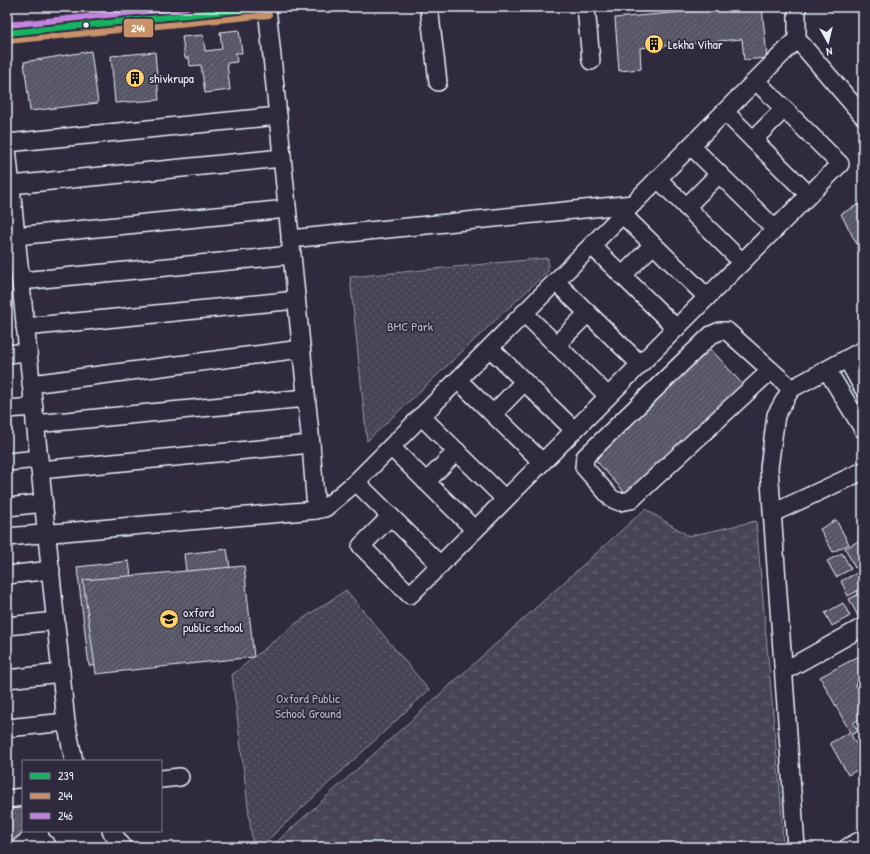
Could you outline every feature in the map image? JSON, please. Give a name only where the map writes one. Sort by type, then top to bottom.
[{"type":"street","points":[[7,14],[76,7]]},
{"type":"street","points":[[7,33],[120,14],[267,7],[306,398],[320,509]]},
{"type":"street","points":[[429,7],[438,82]]},
{"type":"street","points":[[586,7],[591,61]]},
{"type":"street","points":[[797,7],[797,39],[863,116]]},
{"type":"street","points":[[7,537],[320,509],[356,482],[797,39]]},
{"type":"street","points":[[390,516],[361,546],[410,595],[840,164],[756,81]]},
{"type":"street","points":[[753,140],[784,109]]},
{"type":"street","points":[[725,112],[809,195]]},
{"type":"street","points":[[7,143],[278,116]]},
{"type":"street","points":[[691,146],[775,229]]},
{"type":"street","points":[[7,148],[13,243],[21,281],[15,299],[26,327],[66,722],[74,760]]},
{"type":"street","points":[[10,192],[282,158]]},
{"type":"street","points":[[686,207],[719,174]]},
{"type":"street","points":[[658,179],[742,262]]},
{"type":"street","points":[[13,243],[287,209]]},
{"type":"street","points":[[628,209],[653,245],[707,297]]},
{"type":"street","points":[[21,281],[291,247],[628,209]]},
{"type":"street","points":[[622,276],[653,245]]},
{"type":"street","points":[[592,246],[676,328]]},
{"type":"street","points":[[556,282],[640,364]]},
{"type":"street","points":[[26,327],[296,300]]},
{"type":"street","points":[[524,313],[608,396]]},
{"type":"street","points":[[556,345],[588,313]]},
{"type":"street","points":[[770,370],[632,500],[620,502],[612,500],[584,467],[585,457],[711,335],[720,331],[727,332],[770,370],[791,390]]},
{"type":"street","points":[[490,348],[574,430]]},
{"type":"street","points":[[31,384],[301,349]]},
{"type":"street","points":[[796,847],[769,468],[776,415],[791,390],[863,350]]},
{"type":"street","points":[[7,354],[28,352]]},
{"type":"street","points":[[847,359],[863,388]]},
{"type":"street","points":[[827,370],[863,429]]},
{"type":"street","points":[[458,380],[542,462]]},
{"type":"street","points":[[493,414],[524,382]]},
{"type":"street","points":[[35,424],[306,398]]},
{"type":"street","points":[[7,409],[34,407]]},
{"type":"street","points":[[421,416],[505,499]]},
{"type":"street","points":[[7,462],[40,465],[311,444]]},
{"type":"street","points":[[391,447],[475,530]]},
{"type":"street","points":[[426,482],[457,451]]},
{"type":"street","points":[[772,513],[863,471]]},
{"type":"street","points":[[356,482],[440,565]]},
{"type":"street","points":[[7,507],[44,504]]},
{"type":"street","points":[[7,575],[51,570]]},
{"type":"street","points":[[7,626],[56,621]]},
{"type":"street","points":[[784,671],[863,627]]},
{"type":"street","points":[[7,679],[61,673]]},
{"type":"street","points":[[7,728],[66,722]]},
{"type":"street","points":[[162,779],[180,777]]},
{"type":"street","points":[[7,799],[22,797]]},
{"type":"street","points":[[20,847],[38,832],[48,847]]},
{"type":"street","points":[[112,832],[123,847]]},
{"type":"street","points":[[848,847],[863,839]]},
{"type":"green space","name":"BMC Park","points":[[548,258],[548,271],[367,441],[350,277]]},
{"type":"green space","points":[[645,509],[689,536],[756,521],[781,803],[783,847],[271,847]]},
{"type":"green space","name":"Oxford Public School Ground","points":[[346,590],[429,690],[260,847],[253,847],[232,675],[295,624]]},
{"type":"building","name":"Lekha Vihar","points":[[740,7],[762,7],[767,58],[744,60],[742,39],[640,48],[641,69],[619,71],[615,18]]},
{"type":"building","points":[[239,30],[242,53],[236,53],[237,62],[227,63],[230,90],[205,93],[201,65],[190,66],[189,58],[185,58],[182,37],[203,35],[205,51],[222,49],[220,32]]},
{"type":"building","points":[[91,51],[98,103],[30,111],[24,62]]},
{"type":"building","name":"shivkrupa","points":[[155,52],[159,100],[115,103],[111,56]]},
{"type":"building","points":[[863,202],[863,256],[841,214]]},
{"type":"building","points":[[709,347],[745,387],[627,495],[591,455]]},
{"type":"building","points":[[836,520],[849,544],[833,552],[820,529]]},
{"type":"building","points":[[863,539],[863,564],[855,568],[845,548]]},
{"type":"building","name":"oxford public school","points":[[227,549],[243,650],[89,666],[77,567],[129,561],[137,622],[191,616],[184,554]]},
{"type":"building","points":[[842,553],[851,569],[836,577],[827,561]]},
{"type":"building","name":"oxford public school","points":[[244,566],[254,657],[96,674],[83,580]]},
{"type":"building","points":[[863,570],[863,588],[848,596],[841,581]]},
{"type":"building","points":[[863,592],[863,621],[861,622],[849,599]]},
{"type":"building","points":[[843,603],[850,616],[832,626],[825,613]]},
{"type":"building","points":[[861,655],[863,659],[863,686],[860,681],[855,684],[863,698],[863,724],[860,719],[853,723],[858,731],[851,735],[857,745],[863,741],[863,767],[848,775],[830,743],[850,732],[820,677]]},
{"type":"building","points":[[22,808],[22,832],[26,832],[9,847],[7,847],[7,809]]},
{"type":"transit line","name":"246","points":[[7,25],[187,7]]},
{"type":"transit line","name":"239","points":[[7,33],[268,7]]},
{"type":"transit line","name":"244","points":[[8,41],[269,15]]},
{"type":"place","name":"Lekha Vihar","points":[[654,44]]},
{"type":"place","name":"shivkrupa","points":[[135,78]]},
{"type":"place","name":"oxford public school","points":[[169,619]]}]
